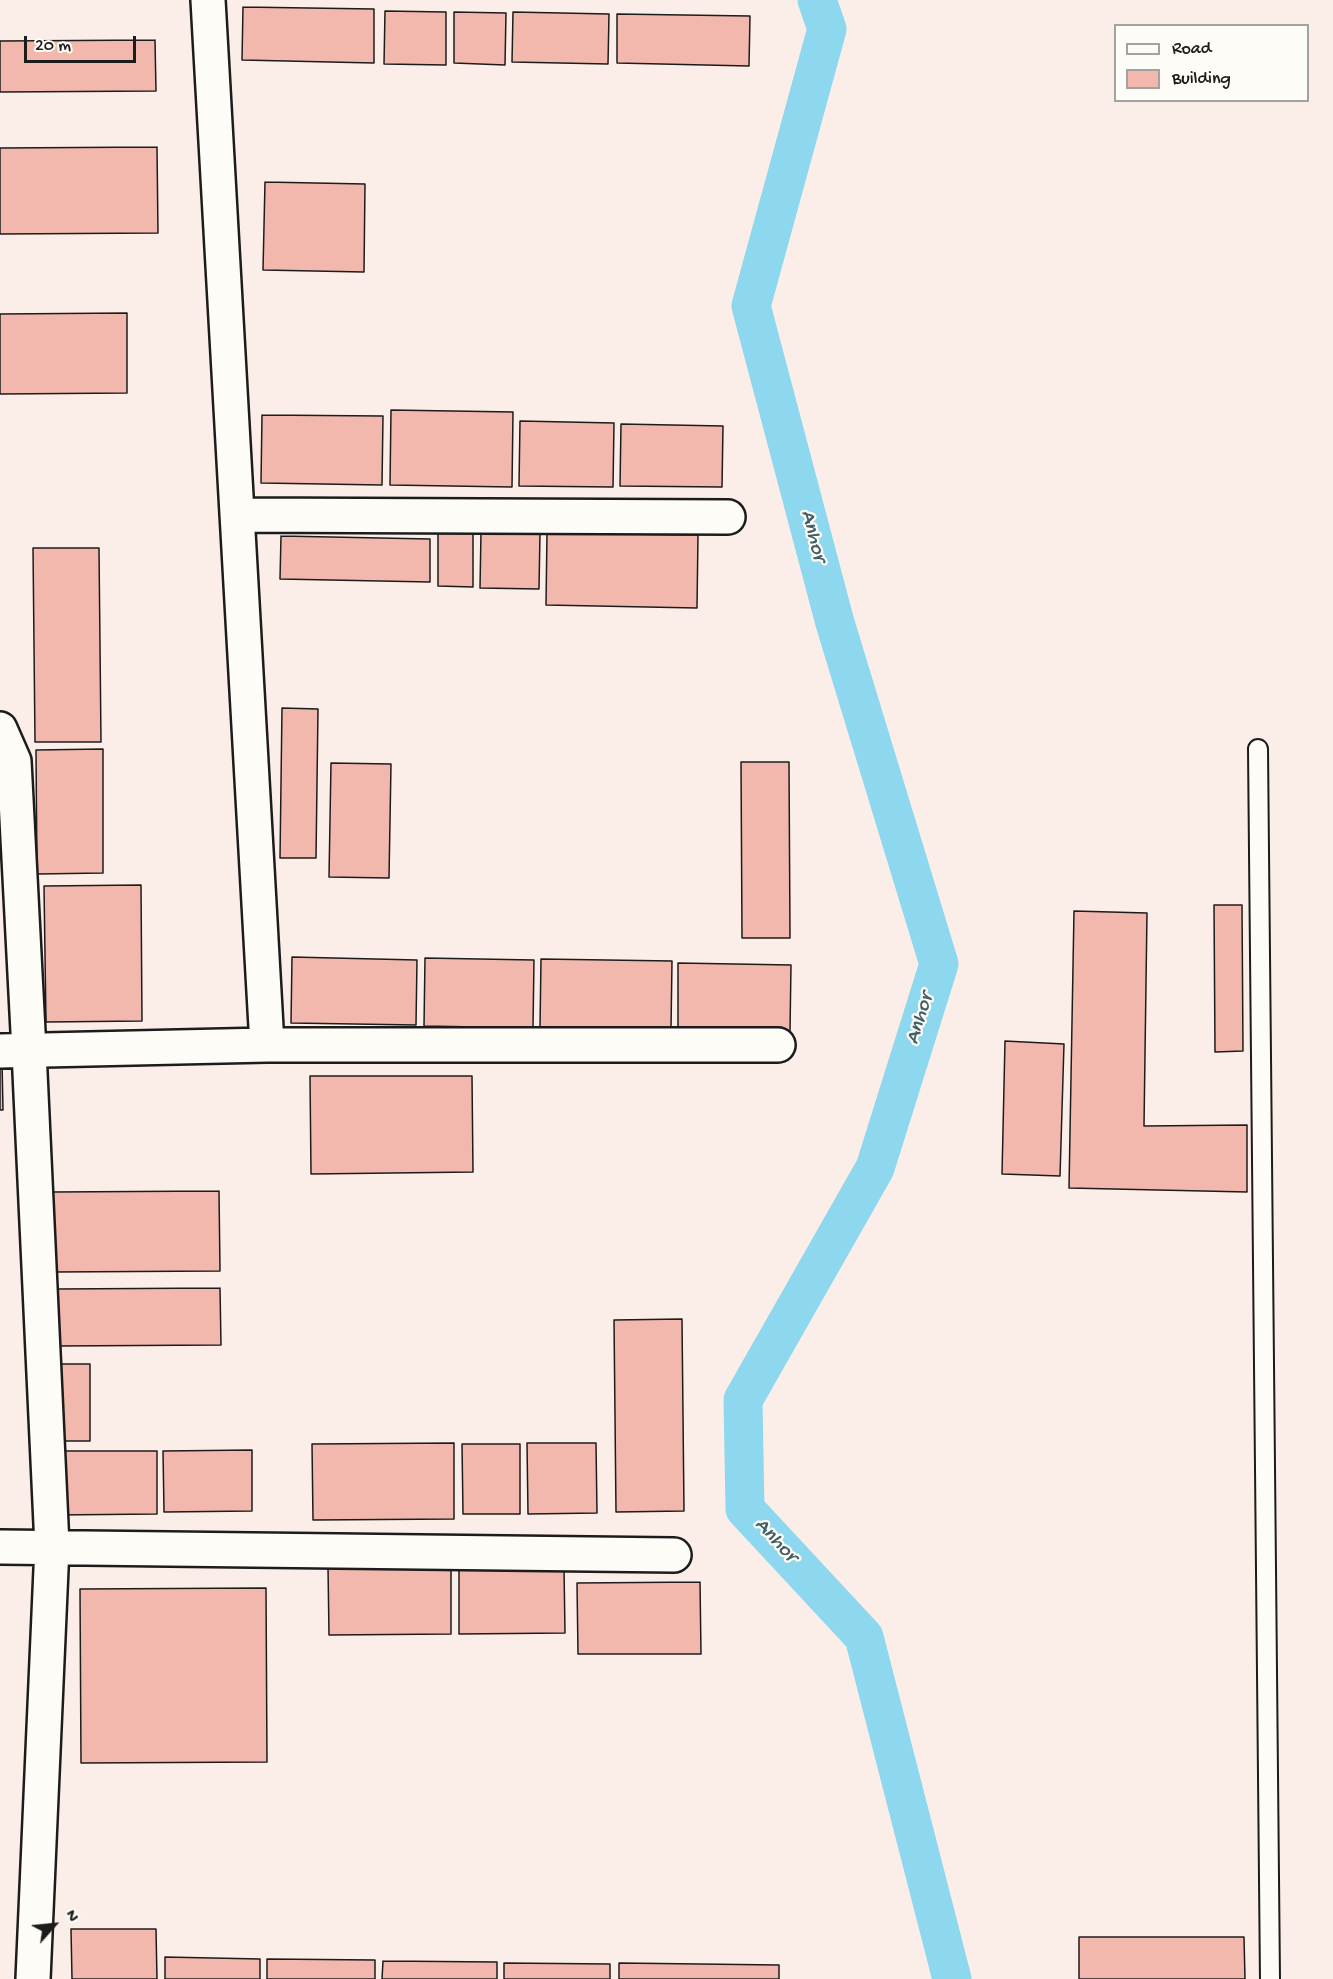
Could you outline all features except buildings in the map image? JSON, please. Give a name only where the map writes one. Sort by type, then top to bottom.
[{"type":"street","points":[[208,0],[267,1045]]},
{"type":"street","points":[[237,515],[728,517]]},
{"type":"street","points":[[0,729],[14,761],[15,1051],[52,1546],[33,1979]]},
{"type":"street","points":[[15,1051],[267,1045],[778,1045]]},
{"type":"street","points":[[0,1547],[674,1555]]},
{"type":"lane","points":[[1258,749],[1270,1979]]},
{"type":"waterway","name":"Anhor","points":[[817,0],[827,29],[751,306],[835,623],[939,964],[875,1168],[743,1400],[745,1509],[864,1637],[952,1979]]}]
